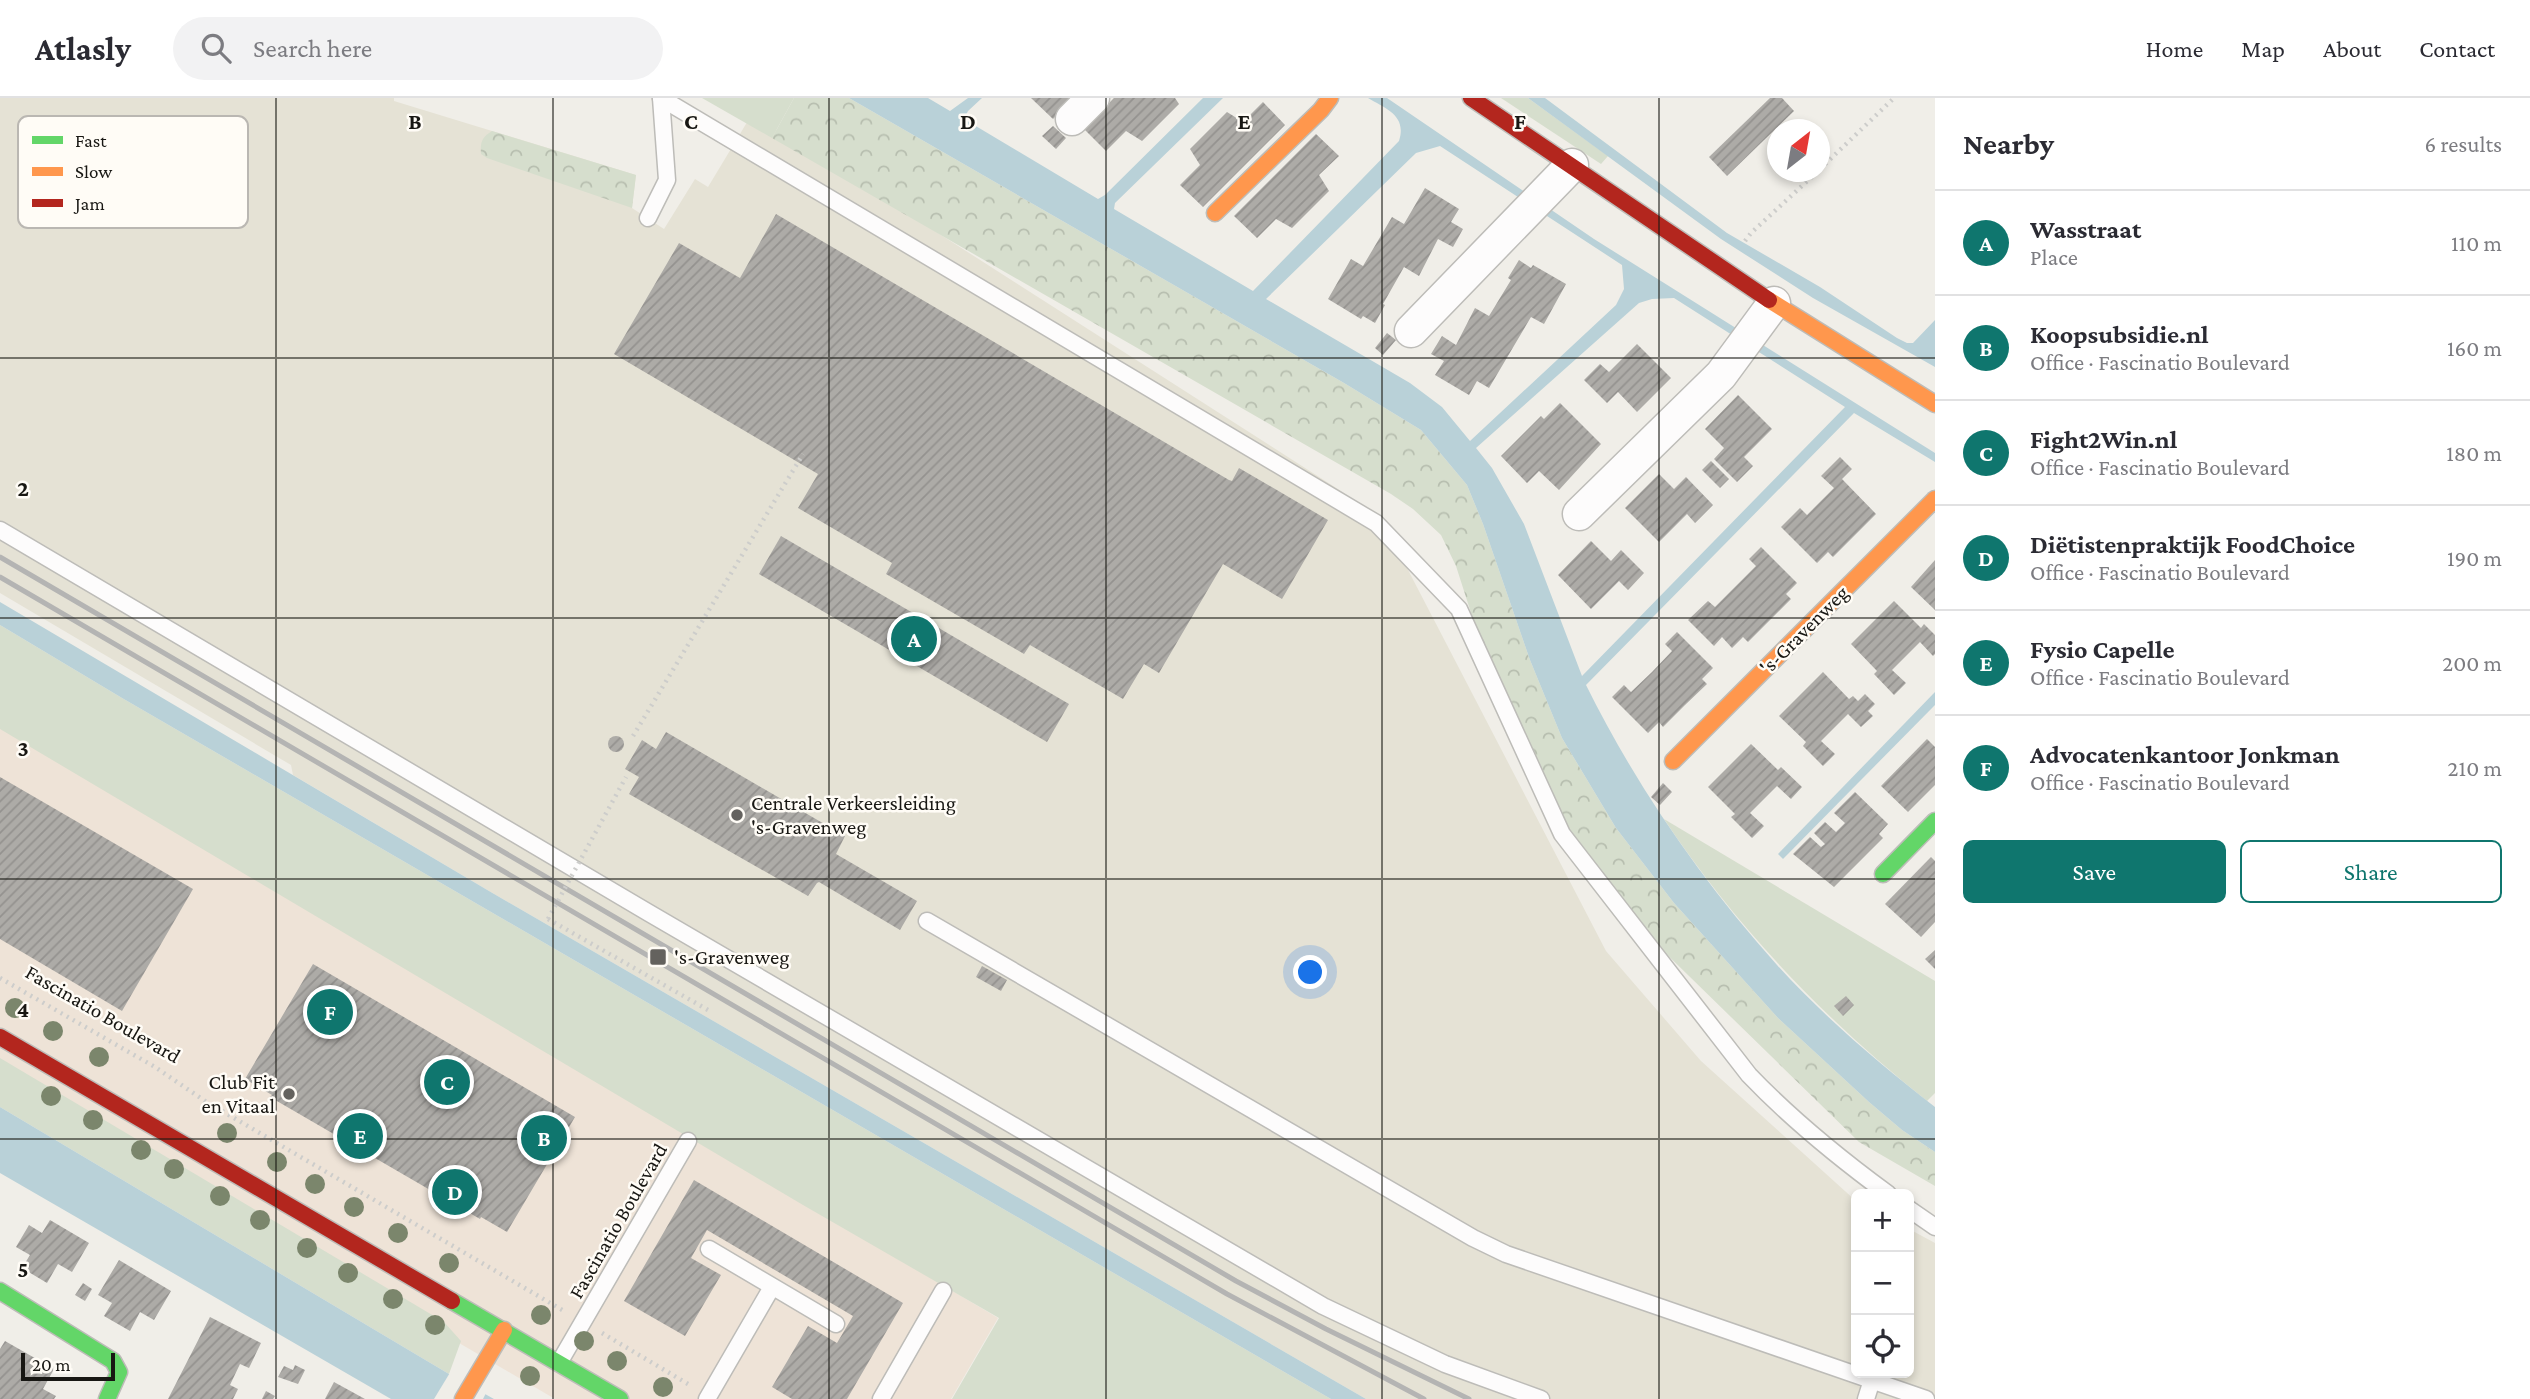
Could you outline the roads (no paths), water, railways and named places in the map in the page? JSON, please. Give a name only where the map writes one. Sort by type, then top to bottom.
[{"type":"street","points":[[1215,214],[1330,98]]},
{"type":"street","points":[[1471,98],[1774,303],[1935,404]]},
{"type":"street","points":[[1411,331],[1573,165]]},
{"type":"street","points":[[1579,514],[1721,375],[1774,303]]},
{"type":"street","name":"'s-Gravenweg","points":[[1673,761],[1935,499]]},
{"type":"street","points":[[1883,874],[1935,821]]},
{"type":"street","points":[[0,1037],[620,1399]]},
{"type":"street","points":[[0,1292],[113,1360],[119,1372],[107,1399]]},
{"type":"street","points":[[463,1399],[504,1330]]},
{"type":"lane","points":[[648,218],[667,180],[661,98]]},
{"type":"lane","points":[[661,98],[1376,523],[1459,609],[1562,834],[1749,1074],[1834,1154],[1881,1189]]},
{"type":"lane","points":[[0,530],[1323,1306],[1445,1364],[1541,1399]]},
{"type":"lane","points":[[927,920],[1473,1238],[1506,1254],[1926,1399]]},
{"type":"lane","name":"Fascinatio Boulevard","points":[[559,1363],[688,1141]]},
{"type":"lane","points":[[1914,1212],[1935,1227]]},
{"type":"lane","points":[[709,1249],[836,1324]]},
{"type":"lane","points":[[707,1398],[772,1287]]},
{"type":"lane","points":[[881,1399],[943,1291]]},
{"type":"lane","points":[[1866,1399],[1872,1380]]},
{"type":"water","points":[[849,98],[928,98],[950,111],[968,98],[982,98],[968,111],[964,119],[1098,199],[1203,98],[1223,98],[1115,203],[1114,209],[1253,291],[1399,141],[1401,132],[1398,119],[1368,98],[1387,98],[1594,239],[1935,453],[1935,462],[1854,413],[1586,685],[1626,760],[1672,831],[1749,933],[1795,985],[1834,1022],[1935,1107],[1935,1152],[1902,1130],[1869,1102],[1778,1018],[1674,903],[1616,828],[1562,738],[1530,660],[1467,485],[1421,430]],"holes":[[[1440,146],[1622,265],[1624,289],[1616,305],[1470,441],[1442,407],[1410,383],[1266,299],[1416,153]],[[1674,298],[1845,407],[1582,676],[1524,524],[1492,468],[1476,448],[1639,303],[1652,299]]]},
{"type":"water","points":[[1528,98],[1545,98],[1727,233],[1820,287],[1897,338],[1913,343],[1935,320],[1935,367],[1813,298],[1721,239]]},
{"type":"water","points":[[0,602],[489,891],[1366,1399],[1331,1399],[122,698],[0,625]]},
{"type":"water","points":[[1935,692],[1935,705],[1783,859],[1778,854]]},
{"type":"water","points":[[0,1107],[494,1399],[391,1399],[0,1173]]},
{"type":"railway","points":[[0,557],[1236,1281],[1326,1329],[1469,1399]]},
{"type":"railway","points":[[0,577],[1227,1294],[1424,1399]]},
{"type":"place","name":"Wasstraat","points":[[914,639]]},
{"type":"place","name":"Centrale Verkeersleiding 's-Gravenweg","points":[[737,815]]},
{"type":"place","name":"'s-Gravenweg","points":[[658,957]]},
{"type":"place","name":"Advocatenkantoor Jonkman","points":[[330,1012]]},
{"type":"place","name":"Fight2Win.nl","points":[[447,1082]]},
{"type":"place","name":"Club Fit en Vitaal","points":[[289,1094]]},
{"type":"place","name":"Fysio Capelle","points":[[360,1136]]},
{"type":"place","name":"Koopsubsidie.nl","points":[[544,1138]]},
{"type":"place","name":"Diëtistenpraktijk FoodChoice","points":[[455,1192]]}]
